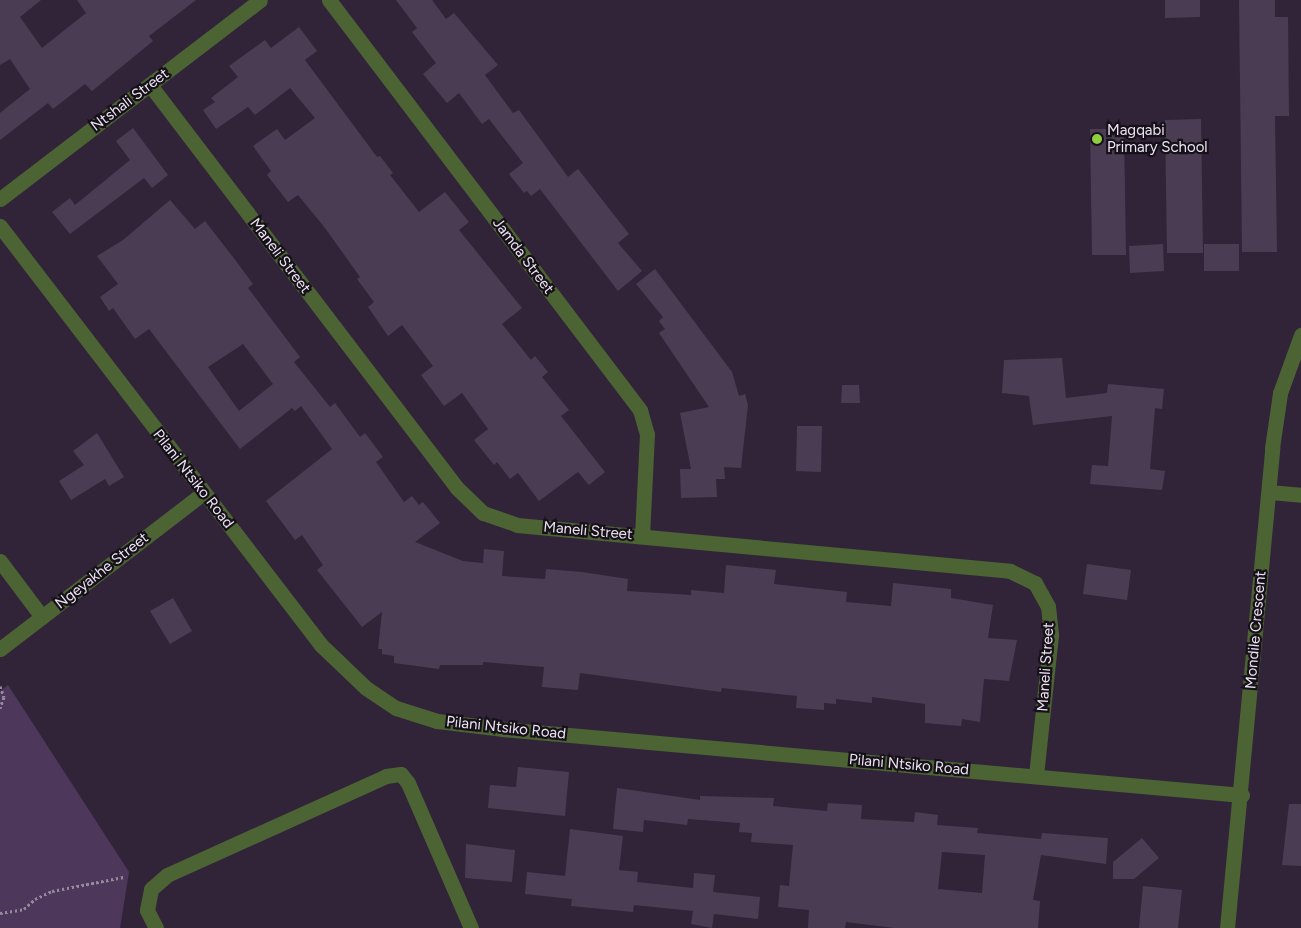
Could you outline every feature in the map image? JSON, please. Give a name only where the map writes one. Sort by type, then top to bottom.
[{"type":"street","name":"Ntshali Street","points":[[0,199],[260,0]]},
{"type":"street","name":"Jamda Street","points":[[329,0],[640,410],[647,434],[642,536]]},
{"type":"street","name":"Maneli Street","points":[[150,85],[470,502],[495,519],[517,525],[1010,571],[1024,576],[1035,583],[1042,594],[1051,620],[1036,776]]},
{"type":"street","name":"Pilani Ntsiko Road","points":[[0,226],[203,493],[322,644],[366,688],[396,708],[437,721],[502,729],[1242,795]]},
{"type":"street","name":"Mondile Crescent","points":[[1227,928],[1242,795],[1268,492],[1280,393],[1301,335]]},
{"type":"street","points":[[1268,492],[1301,495]]},
{"type":"street","name":"Ngeyakhe Street","points":[[0,649],[203,493]]},
{"type":"street","points":[[0,561],[42,617]]},
{"type":"street","points":[[156,928],[147,910],[151,889],[167,875],[386,776],[401,774],[408,783],[471,928]]},
{"type":"path","points":[[0,686],[4,697],[0,708]]},
{"type":"path","points":[[0,913],[24,909],[35,899],[52,890],[124,878]]},
{"type":"shaded area","points":[[8,685],[129,872],[120,928],[0,928],[0,691]]},
{"type":"building","points":[[0,0],[41,0],[20,17],[42,48],[86,13],[77,0],[196,0],[149,36],[153,41],[92,91],[85,84],[53,109],[48,103],[0,140],[0,113],[30,89],[10,59],[0,65]]},
{"type":"building","points":[[396,0],[432,0],[446,19],[454,13],[498,65],[485,75],[513,113],[519,110],[568,177],[578,169],[629,234],[618,243],[642,271],[618,291],[540,189],[531,196],[527,191],[524,193],[509,174],[523,163],[489,119],[482,124],[459,93],[447,103],[423,74],[436,63],[412,32],[417,28]]},
{"type":"building","points":[[1165,0],[1200,0],[1200,17],[1165,18]]},
{"type":"building","points":[[1239,0],[1275,0],[1275,17],[1288,17],[1289,116],[1275,116],[1277,252],[1242,252]]},
{"type":"building","points":[[299,27],[317,51],[305,60],[377,157],[380,156],[393,173],[390,175],[419,212],[445,192],[469,222],[459,230],[522,308],[502,324],[531,360],[535,356],[548,372],[542,377],[569,410],[561,416],[605,472],[589,485],[578,472],[539,501],[518,473],[510,479],[497,462],[494,465],[474,440],[488,429],[462,393],[444,406],[421,375],[433,366],[402,325],[388,336],[368,307],[374,302],[357,279],[360,277],[325,228],[298,195],[288,202],[267,175],[271,171],[253,146],[277,129],[285,140],[315,118],[290,88],[255,115],[248,107],[216,129],[203,110],[215,102],[211,98],[238,77],[229,66],[265,40],[271,48]]},
{"type":"building","points":[[1201,119],[1203,253],[1167,253],[1165,120]]},
{"type":"building","points":[[133,128],[168,175],[152,188],[144,178],[70,234],[52,212],[70,198],[75,205],[130,160],[116,141]]},
{"type":"building","points":[[1090,129],[1124,129],[1126,255],[1092,255]]},
{"type":"building","points":[[170,200],[195,229],[205,221],[253,284],[248,288],[300,357],[294,362],[330,407],[335,403],[360,437],[365,433],[383,457],[376,462],[404,502],[412,496],[419,505],[423,502],[440,523],[415,542],[463,561],[483,563],[484,549],[504,551],[502,576],[545,579],[546,569],[582,572],[628,579],[627,591],[691,595],[691,590],[724,593],[726,565],[776,570],[774,584],[847,592],[846,602],[891,606],[893,583],[951,589],[951,598],[993,605],[988,638],[1017,640],[1009,681],[984,679],[980,722],[962,719],[961,726],[925,723],[925,704],[872,697],[872,703],[836,699],[836,704],[824,703],[824,710],[796,708],[797,696],[722,688],[721,692],[580,673],[578,690],[542,687],[544,667],[483,662],[483,665],[440,665],[439,669],[394,663],[394,656],[382,654],[382,649],[378,649],[382,612],[362,627],[317,570],[323,565],[302,535],[295,540],[266,501],[332,449],[301,406],[295,411],[292,408],[240,449],[149,329],[135,339],[113,308],[109,311],[100,297],[118,284],[97,256],[123,240]],"holes":[[[243,344],[273,384],[239,411],[208,367]]]},
{"type":"building","points":[[1163,244],[1164,271],[1130,273],[1129,246]]},
{"type":"building","points":[[1204,244],[1239,244],[1239,271],[1204,271]]},
{"type":"building","points":[[655,269],[732,372],[739,396],[745,394],[748,405],[741,468],[724,467],[725,479],[716,479],[717,497],[681,498],[680,469],[691,469],[680,413],[709,407],[659,333],[665,329],[659,321],[663,317],[636,284]]},
{"type":"building","points":[[1062,358],[1066,398],[1107,393],[1108,384],[1164,389],[1162,409],[1155,408],[1150,469],[1165,471],[1162,490],[1090,484],[1092,465],[1108,466],[1112,416],[1033,425],[1029,396],[1002,393],[1004,360]]},
{"type":"building","points":[[842,385],[859,385],[860,403],[841,403]]},
{"type":"building","points":[[797,426],[822,426],[821,472],[796,471]]},
{"type":"building","points":[[97,433],[124,477],[109,486],[105,479],[71,500],[59,481],[84,465],[73,451]]},
{"type":"building","points":[[1087,564],[1131,570],[1127,600],[1083,594]]},
{"type":"building","points":[[173,598],[192,631],[170,644],[150,611]]},
{"type":"building","points":[[518,767],[569,772],[565,816],[488,808],[490,785],[516,787]]},
{"type":"building","points":[[617,788],[700,800],[700,796],[774,798],[773,806],[827,811],[828,803],[862,805],[861,819],[914,822],[915,812],[938,815],[937,825],[978,828],[977,833],[1041,839],[1042,833],[1108,838],[1106,864],[1041,855],[1033,900],[1040,901],[1038,928],[894,928],[846,922],[845,928],[808,928],[809,910],[778,907],[780,885],[789,886],[793,845],[751,842],[752,833],[739,832],[740,823],[688,819],[687,825],[644,820],[643,832],[613,829]],"holes":[[[942,852],[985,855],[982,893],[938,889]]]},
{"type":"building","points":[[1289,804],[1301,804],[1301,866],[1282,865]]},
{"type":"building","points":[[570,829],[623,836],[619,870],[638,872],[637,882],[693,888],[694,873],[715,875],[713,892],[760,897],[758,919],[714,914],[712,928],[691,924],[693,911],[634,905],[633,912],[571,906],[572,899],[525,894],[527,872],[565,876]]},
{"type":"building","points":[[1142,838],[1159,858],[1134,879],[1113,879],[1113,862]]},
{"type":"building","points":[[466,844],[515,850],[512,882],[465,878]]},
{"type":"building","points":[[1143,886],[1182,890],[1178,928],[1139,928]]},
{"type":"place","name":"Magqabi Primary School","points":[[1097,139]]}]
